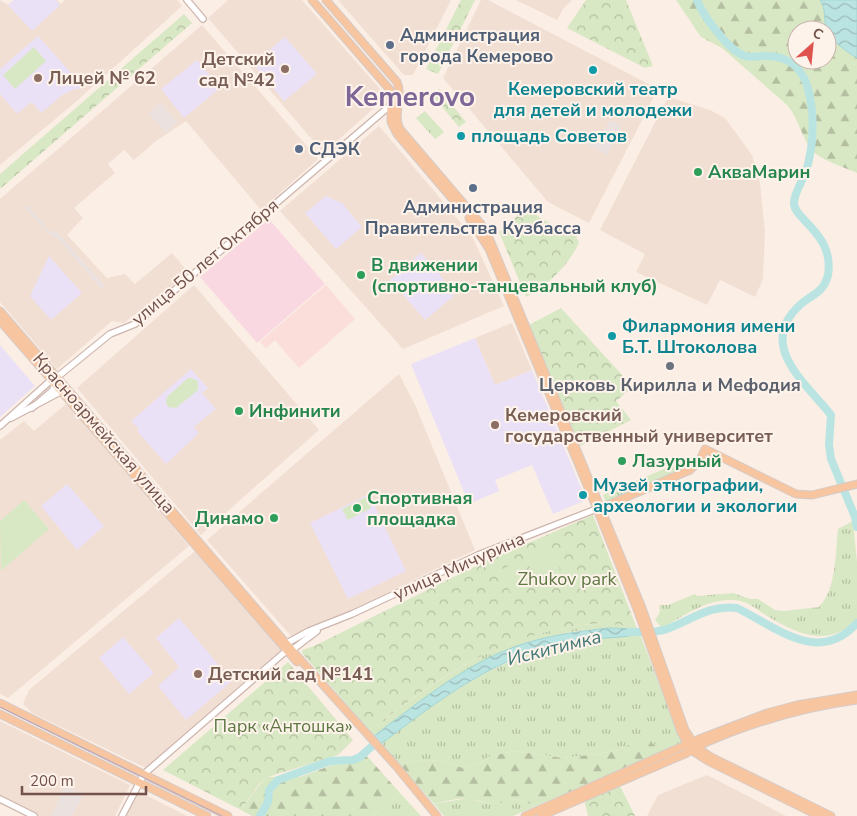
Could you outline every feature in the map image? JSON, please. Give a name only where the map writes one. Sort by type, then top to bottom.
[{"type":"main road","points":[[312,0],[391,90],[396,100]]},
{"type":"main road","points":[[326,0],[397,82],[396,121],[400,129],[480,224],[490,240],[640,609],[692,746],[708,761],[819,816]]},
{"type":"main road","points":[[331,22],[339,23],[339,15]]},
{"type":"main road","points":[[346,39],[347,32],[353,32]]},
{"type":"main road","name":"Красноармейская улица","points":[[0,311],[57,385]]},
{"type":"main road","name":"Красноармейская улица","points":[[0,321],[395,768]]},
{"type":"main road","points":[[599,508],[690,470],[704,451],[791,496],[807,498],[857,488]]},
{"type":"main road","points":[[821,495],[857,484]]},
{"type":"main road","points":[[525,816],[775,710],[857,695]]},
{"type":"main road","points":[[541,816],[692,746],[778,715],[857,700]]},
{"type":"main road","points":[[0,703],[228,816]]},
{"type":"main road","points":[[0,714],[207,816]]},
{"type":"main road","points":[[692,746],[830,816]]},
{"type":"main road","points":[[395,768],[432,816]]},
{"type":"main road","points":[[395,768],[437,816]]},
{"type":"street","points":[[187,0],[203,19]]},
{"type":"street","name":"улица 50 лет Октября","points":[[7,420],[32,408],[110,334],[136,324],[396,100]]},
{"type":"street","name":"улица 50 лет Октября","points":[[0,426],[57,385]]},
{"type":"street","name":"улица Мичурина","points":[[122,816],[144,774],[288,648],[298,637],[478,554],[599,508]]},
{"type":"street","points":[[0,799],[34,816]]},
{"type":"shaded area","points":[[0,0],[8,5],[14,0],[57,0],[61,4],[65,0],[177,0],[182,6],[71,106],[0,165]]},
{"type":"shaded area","points":[[14,0],[56,0],[60,5],[32,31],[8,5]]},
{"type":"shaded area","points":[[228,0],[302,0],[380,89],[382,101],[327,150],[322,151],[208,18]]},
{"type":"shaded area","points":[[338,0],[451,0],[413,75],[404,75]]},
{"type":"shaded area","points":[[481,0],[488,0],[658,89],[589,223],[548,202],[443,78]]},
{"type":"shaded area","points":[[516,0],[572,0],[563,9],[557,20]]},
{"type":"shaded area","points":[[202,25],[318,159],[261,210],[186,121],[156,141],[134,160],[124,150],[108,164],[115,173],[74,208],[83,218],[67,235],[107,278],[125,274],[135,284],[172,253],[189,273],[124,323],[112,321],[57,369],[0,302],[0,199]]},
{"type":"shaded area","name":"Лицей № 62","points":[[38,36],[83,86],[80,89],[75,89],[62,95],[41,113],[33,103],[30,103],[17,114],[0,94],[0,69]]},
{"type":"shaded area","name":"Детский сад №42","points":[[285,37],[317,74],[284,101],[253,64]]},
{"type":"shaded area","points":[[197,60],[220,88],[184,118],[161,89]]},
{"type":"shaded area","points":[[668,97],[710,110],[725,118],[752,155],[760,183],[765,232],[763,279],[755,297],[720,280],[707,305],[636,272],[645,254],[600,230]]},
{"type":"shaded area","points":[[160,103],[178,122],[166,133],[149,114]]},
{"type":"shaded area","points":[[610,120],[622,125],[607,155],[586,144],[589,138],[598,142]]},
{"type":"shaded area","points":[[379,126],[472,236],[504,306],[403,349],[280,211]]},
{"type":"shaded area","points":[[326,196],[342,203],[362,227],[336,249],[305,213]]},
{"type":"shaded area","points":[[28,205],[49,231],[57,232],[105,286],[101,289],[58,239],[50,235],[24,207]]},
{"type":"shaded area","points":[[269,219],[325,284],[257,343],[200,277]]},
{"type":"shaded area","points":[[421,253],[442,277],[454,296],[425,320],[390,280]]},
{"type":"shaded area","points":[[49,256],[82,293],[51,320],[30,296]]},
{"type":"shaded area","points":[[194,285],[319,430],[201,535],[77,388]]},
{"type":"shaded area","points":[[326,285],[355,319],[299,368],[275,340],[266,348],[260,342]]},
{"type":"shaded area","points":[[512,323],[532,370],[495,385],[475,338]]},
{"type":"shaded area","name":"Кемеровский государственный университет","points":[[475,338],[495,385],[532,370],[586,500],[553,514],[532,465],[495,480],[499,491],[469,504],[411,364]]},
{"type":"shaded area","points":[[0,345],[35,386],[0,417]]},
{"type":"shaded area","points":[[191,369],[208,388],[202,393],[216,409],[194,427],[199,433],[166,464],[137,431],[139,429],[131,421]]},
{"type":"shaded area","points":[[399,374],[416,407],[475,550],[309,631],[292,637],[207,540]]},
{"type":"shaded area","points":[[67,403],[189,546],[8,698],[0,694],[0,440],[24,421],[34,431]]},
{"type":"shaded area","points":[[67,484],[104,526],[77,550],[41,506]]},
{"type":"shaded area","points":[[369,494],[406,571],[348,599],[310,523]]},
{"type":"shaded area","points":[[195,551],[281,650],[146,768],[32,713],[23,704],[29,690]]},
{"type":"shaded area","name":"Детский сад №141","points":[[179,618],[232,681],[186,720],[158,686],[179,667],[156,638]]},
{"type":"shaded area","points":[[123,637],[154,673],[129,694],[99,658]]},
{"type":"shaded area","points":[[0,721],[130,785],[115,816],[39,816],[0,797]]},
{"type":"shaded area","points":[[707,775],[786,816],[647,816],[658,795]]},
{"type":"shaded area","points":[[65,785],[83,795],[72,816],[51,816]]},
{"type":"shaded area","points":[[138,791],[187,816],[125,816]]},
{"type":"green space","points":[[461,0],[475,0],[438,74],[426,69]]},
{"type":"green space","points":[[586,0],[626,0],[653,66],[645,68],[567,28]]},
{"type":"green space","points":[[676,0],[820,0],[825,20],[787,20],[787,70],[837,70],[837,44],[857,58],[857,173],[817,155],[806,141],[787,105],[722,48],[701,37]]},
{"type":"green space","points":[[184,14],[192,23],[0,189],[0,174]]},
{"type":"green space","points":[[34,47],[46,61],[15,89],[3,75]]},
{"type":"green space","points":[[439,89],[466,122],[459,127],[432,95]]},
{"type":"green space","points":[[425,111],[444,132],[435,139],[416,118]]},
{"type":"green space","points":[[528,206],[540,218],[576,236],[579,243],[569,260],[557,274],[526,297],[499,232]]},
{"type":"green space","points":[[561,308],[633,387],[616,401],[631,420],[580,446],[529,325]]},
{"type":"green space","points":[[188,378],[198,381],[198,390],[176,408],[168,407],[166,403],[167,397]]},
{"type":"green space","points":[[692,457],[695,460],[693,466],[606,503],[603,495]]},
{"type":"green space","name":"Спортивная площадка","points":[[366,497],[371,508],[348,520],[342,509]]},
{"type":"green space","points":[[24,500],[49,529],[1,571],[0,521]]},
{"type":"green space","name":"Zhukov park","points":[[593,515],[636,626],[602,623],[557,629],[499,648],[447,676],[369,730],[302,653],[302,650],[314,646],[484,562]]},
{"type":"green space","points":[[853,521],[857,562],[857,619],[846,628],[834,634],[823,636],[799,632],[776,621],[753,606],[737,600],[722,600],[704,605],[662,628],[655,620],[660,612],[659,605],[668,605],[695,594],[697,596],[733,593],[750,599],[758,599],[775,610],[784,611],[819,607],[825,599],[832,581],[838,529]]},
{"type":"green space","points":[[551,547],[560,569],[535,580],[526,558]]},
{"type":"green space","points":[[522,560],[532,582],[510,592],[500,570]]},
{"type":"green space","points":[[609,623],[636,626],[638,629],[608,628],[576,631],[531,641],[422,700],[374,736],[369,730],[453,672],[509,644],[540,633],[573,626]]},
{"type":"green space","points":[[640,634],[682,744],[660,754],[638,739],[620,750],[563,758],[515,751],[490,756],[478,764],[463,768],[443,761],[415,760],[399,764],[381,744],[448,695],[493,669],[518,658],[572,641]]},
{"type":"green space","name":"Парк «Антошка»","points":[[288,662],[353,740],[338,755],[268,777],[259,784],[241,810],[163,770]]},
{"type":"green space","points":[[638,739],[649,739],[660,754],[536,806],[516,799],[497,803],[461,799],[434,804],[399,764],[415,760],[443,761],[463,768],[478,764],[490,756],[515,751],[563,758],[620,750]]},
{"type":"green space","points":[[366,755],[401,794],[372,816],[252,816],[241,810],[260,784],[268,777],[300,777],[332,765],[349,764]]},
{"type":"green space","points":[[619,784],[635,816],[588,816],[584,800]]},
{"type":"green space","points":[[401,794],[421,816],[372,816]]},
{"type":"green space","points":[[468,798],[492,803],[516,799],[536,806],[513,816],[444,816],[434,804]]},
{"type":"water","points":[[820,0],[857,0],[857,58],[837,42],[837,20],[825,20]]},
{"type":"water","points":[[608,628],[638,629],[640,634],[575,641],[521,656],[472,680],[381,744],[374,736],[449,681],[490,657],[533,641],[570,633]]},
{"type":"waterway","name":"Искитимка","points":[[697,0],[717,32],[739,53],[747,57],[772,56],[785,59],[796,67],[807,85],[810,95],[813,127],[811,148],[807,168],[794,203],[795,209],[820,238],[826,249],[829,261],[828,275],[821,289],[801,304],[788,319],[783,334],[784,349],[789,363],[798,377],[831,415],[829,445],[831,459],[855,517],[857,527]]},
{"type":"waterway","name":"Искитимка","points":[[629,632],[663,630],[701,614],[718,608],[728,607],[737,608],[797,639],[813,642],[828,641],[843,635],[857,623]]},
{"type":"waterway","name":"Искитимка","points":[[260,816],[268,802],[269,790],[278,780],[330,761],[353,760],[360,757],[380,739]]},
{"type":"tram line","points":[[0,707],[222,816]]},
{"type":"place","name":"Администрация города Кемерово","points":[[390,45]]},
{"type":"place","name":"Детский сад №42","points":[[285,69]]},
{"type":"place","name":"Кемеровский театр для детей и молодежи","points":[[593,70]]},
{"type":"place","name":"Лицей № 62","points":[[38,78]]},
{"type":"place","name":"площадь Советов","points":[[461,136]]},
{"type":"place","name":"СДЭК","points":[[299,149]]},
{"type":"place","name":"АкваМарин","points":[[698,172]]},
{"type":"place","name":"Администрация Правительства Кузбасса","points":[[473,188]]},
{"type":"place","name":"В движении (спортивно-танцевальный клуб)","points":[[361,275]]},
{"type":"place","name":"Филармония имени Б.Т. Штоколова","points":[[612,336]]},
{"type":"place","name":"Церковь Кирилла и Мефодия","points":[[670,366]]},
{"type":"place","name":"Инфинити","points":[[239,411]]},
{"type":"place","name":"Кемеровский государственный университет","points":[[495,425]]},
{"type":"place","name":"Лазурный","points":[[622,461]]},
{"type":"place","name":"Музей этнографии, археологии и экологии","points":[[583,495]]},
{"type":"place","name":"Спортивная площадка","points":[[357,508]]},
{"type":"place","name":"Динамо","points":[[274,518]]},
{"type":"place","name":"Детский сад №141","points":[[198,674]]},
{"type":"district","name":"Kemerovo","points":[[410,96]]}]
